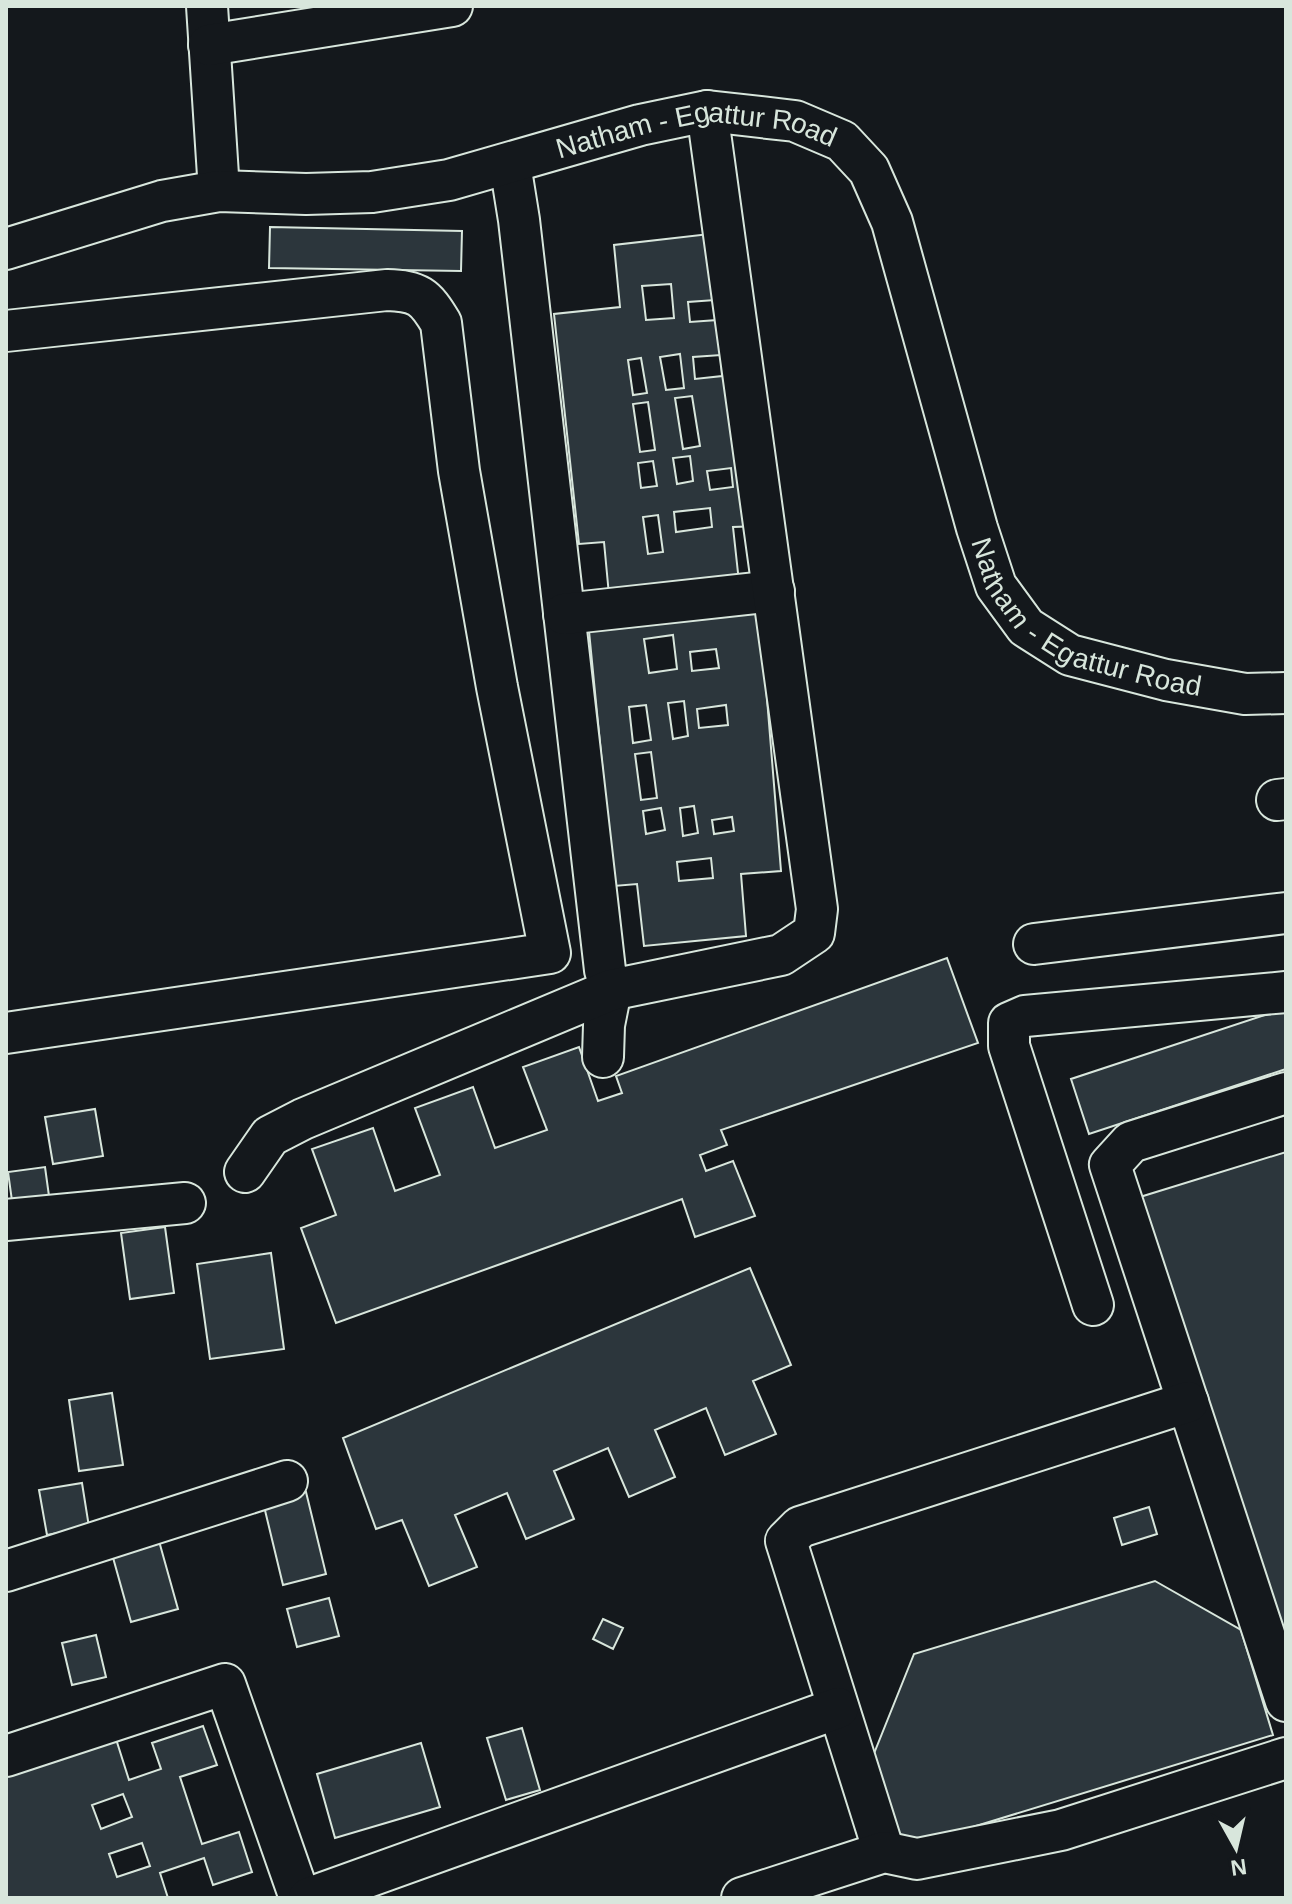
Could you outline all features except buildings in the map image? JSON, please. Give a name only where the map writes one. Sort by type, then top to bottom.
[{"type":"street","points":[[219,191],[208,25],[452,6]]},
{"type":"street","points":[[245,1172],[270,1136],[303,1119],[611,990],[781,955],[814,933],[817,909],[707,111]]},
{"type":"street","name":"Natham - Egattur Road","points":[[6,249],[162,201],[219,191],[306,194],[372,192],[449,180],[640,125],[707,111],[795,121],[842,141],[869,170],[892,222],[996,586],[1026,627],[1070,655],[1166,680],[1245,694],[1286,693]]},
{"type":"street","points":[[510,164],[605,970],[611,990],[604,1025],[603,1057]]},
{"type":"street","points":[[6,331],[387,290],[411,291],[429,303],[441,323],[459,471],[497,687],[550,953],[6,1033]]},
{"type":"street","points":[[564,614],[774,591]]},
{"type":"street","points":[[1034,944],[1286,913]]},
{"type":"street","points":[[1093,1305],[1009,1046],[1009,1023],[1025,1016],[1286,992]]},
{"type":"street","points":[[1286,1093],[1131,1142],[1110,1165],[1286,1701]]},
{"type":"street","points":[[6,1220],[185,1203]]},
{"type":"street","points":[[884,1852],[786,1541],[800,1527],[1188,1402]]},
{"type":"street","points":[[6,1571],[287,1481]]},
{"type":"street","points":[[6,1756],[225,1684],[300,1898]]},
{"type":"street","points":[[309,1898],[838,1708]]},
{"type":"street","points":[[742,1898],[884,1852],[917,1859],[1061,1830],[1286,1758]]}]
